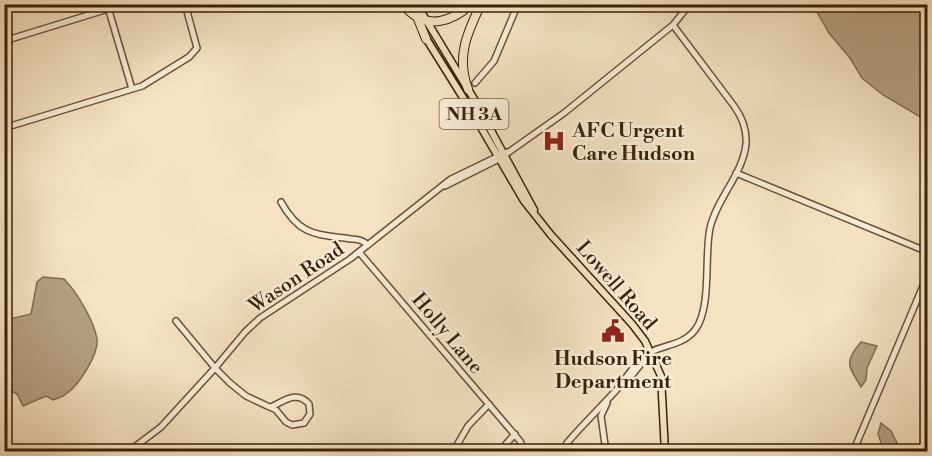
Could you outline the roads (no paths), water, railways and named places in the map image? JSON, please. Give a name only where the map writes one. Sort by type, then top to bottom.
[{"type":"highway","points":[[416,4],[426,39]]},
{"type":"highway","points":[[406,8],[422,20],[449,20],[471,4]]},
{"type":"highway","points":[[468,89],[463,68],[464,45],[481,4]]},
{"type":"main road","name":"Lowell Road","points":[[406,8],[502,154]]},
{"type":"main road","name":"Lowell Road","points":[[422,20],[468,89],[538,218],[632,324],[651,352],[661,376],[665,452]]},
{"type":"street","points":[[4,128],[132,89],[158,78],[196,52],[196,41],[185,4]]},
{"type":"street","points":[[475,83],[494,61],[518,4]]},
{"type":"street","name":"Wason Road","points":[[128,452],[154,433],[260,318],[324,278],[440,189],[451,178],[502,154],[577,103],[672,25],[690,4]]},
{"type":"street","points":[[4,41],[107,7],[132,89]]},
{"type":"street","points":[[562,452],[567,443],[641,359],[651,352],[683,340],[699,324],[704,310],[711,225],[716,209],[736,173],[746,145],[742,120],[734,106],[672,25]]},
{"type":"street","points":[[736,173],[927,252]]},
{"type":"street","points":[[281,201],[290,218],[306,231],[362,240],[368,244]]},
{"type":"street","name":"Holly Lane","points":[[359,252],[514,434],[521,443],[520,452]]},
{"type":"street","points":[[853,452],[927,274]]},
{"type":"street","points":[[176,321],[215,368],[246,396],[271,407],[292,425],[303,423],[310,414],[309,404],[299,397],[292,397],[271,407]]},
{"type":"street","points":[[606,452],[601,416],[607,403],[651,352]]},
{"type":"street","points":[[453,452],[468,426],[489,404]]},
{"type":"street","points":[[596,411],[601,416]]},
{"type":"street","points":[[508,452],[506,444],[514,434]]},
{"type":"place","name":"AFC Urgent Care Hudson","points":[[554,141]]},
{"type":"place","name":"Hudson Fire Department","points":[[613,331]]}]
